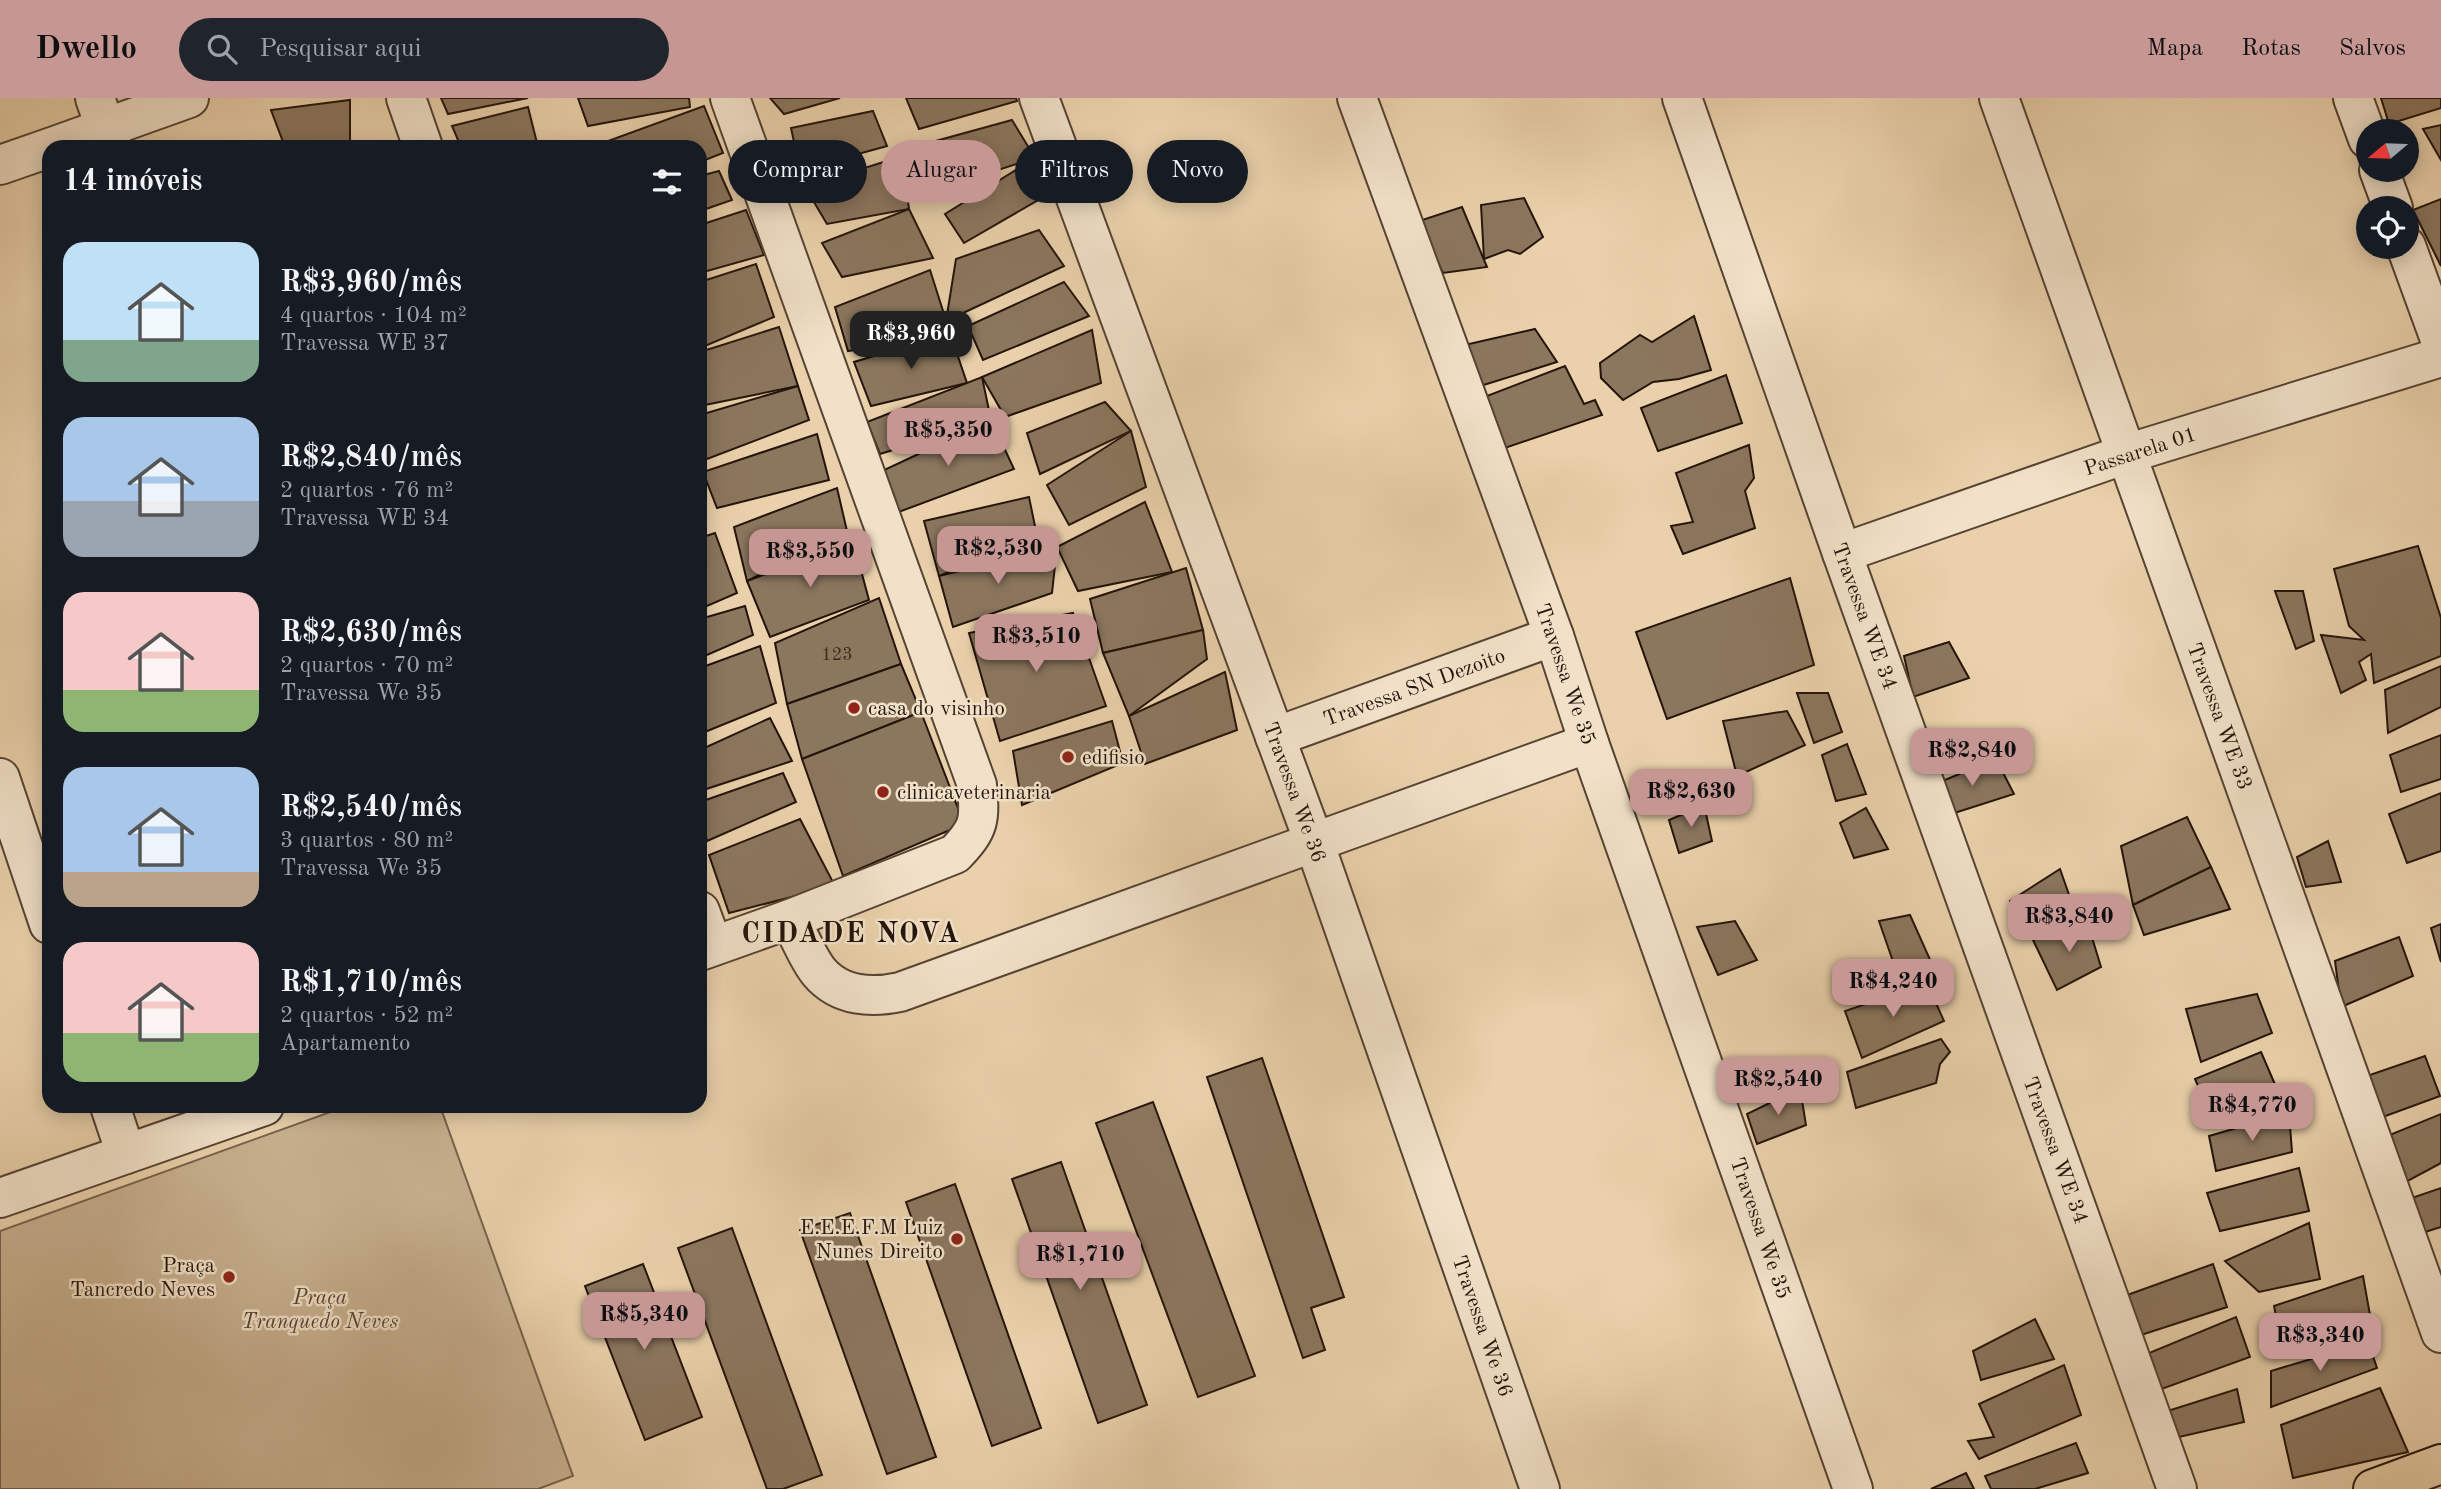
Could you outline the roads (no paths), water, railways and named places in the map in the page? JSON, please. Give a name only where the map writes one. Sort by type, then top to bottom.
[{"type":"main road","points":[[2374,1489],[2441,1464]]},
{"type":"street","points":[[69,140],[104,125],[189,98]]},
{"type":"street","points":[[406,98],[421,140]]},
{"type":"street","points":[[707,935],[790,919],[956,854],[974,835],[979,811],[977,785],[730,98]]},
{"type":"street","name":"Travessa We 36","points":[[1039,98],[1314,842],[1540,1489]]},
{"type":"street","name":"Travessa We 35","points":[[1357,98],[1554,636],[1589,743],[1853,1489]]},
{"type":"street","name":"Travessa WE 34","points":[[1682,98],[2177,1489]]},
{"type":"street","name":"Travessa WE 33","points":[[1999,98],[2441,1333]]},
{"type":"street","points":[[2353,98],[2361,119]]},
{"type":"street","points":[[0,165],[42,151]]},
{"type":"street","points":[[2411,259],[2441,342]]},
{"type":"street","name":"Passarela 01","points":[[1842,553],[2126,454],[2441,357]]},
{"type":"street","name":"Travessa SN Dezoito","points":[[1275,737],[1554,636]]},
{"type":"street","points":[[790,919],[820,972],[836,984],[856,994],[877,997],[900,992],[1589,743]]},
{"type":"street","points":[[0,778],[42,903]]},
{"type":"street","points":[[112,1113],[126,1154]]},
{"type":"street","points":[[0,1198],[244,1113]]},
{"type":"place","name":"casa do visinho","points":[[854,708]]},
{"type":"place","name":"edifisio","points":[[1068,757]]},
{"type":"place","name":"clinicaveterinaria","points":[[883,792]]},
{"type":"place","name":"E.E.E.F.M Luiz Nunes Direito","points":[[957,1239]]},
{"type":"place","name":"Praça Tancredo Neves","points":[[229,1277]]},
{"type":"district","name":"CIDADE NOVA","points":[[851,932]]},
{"type":"park label","name":"Praça Tranquedo Neves","points":[[320,1309]]}]
